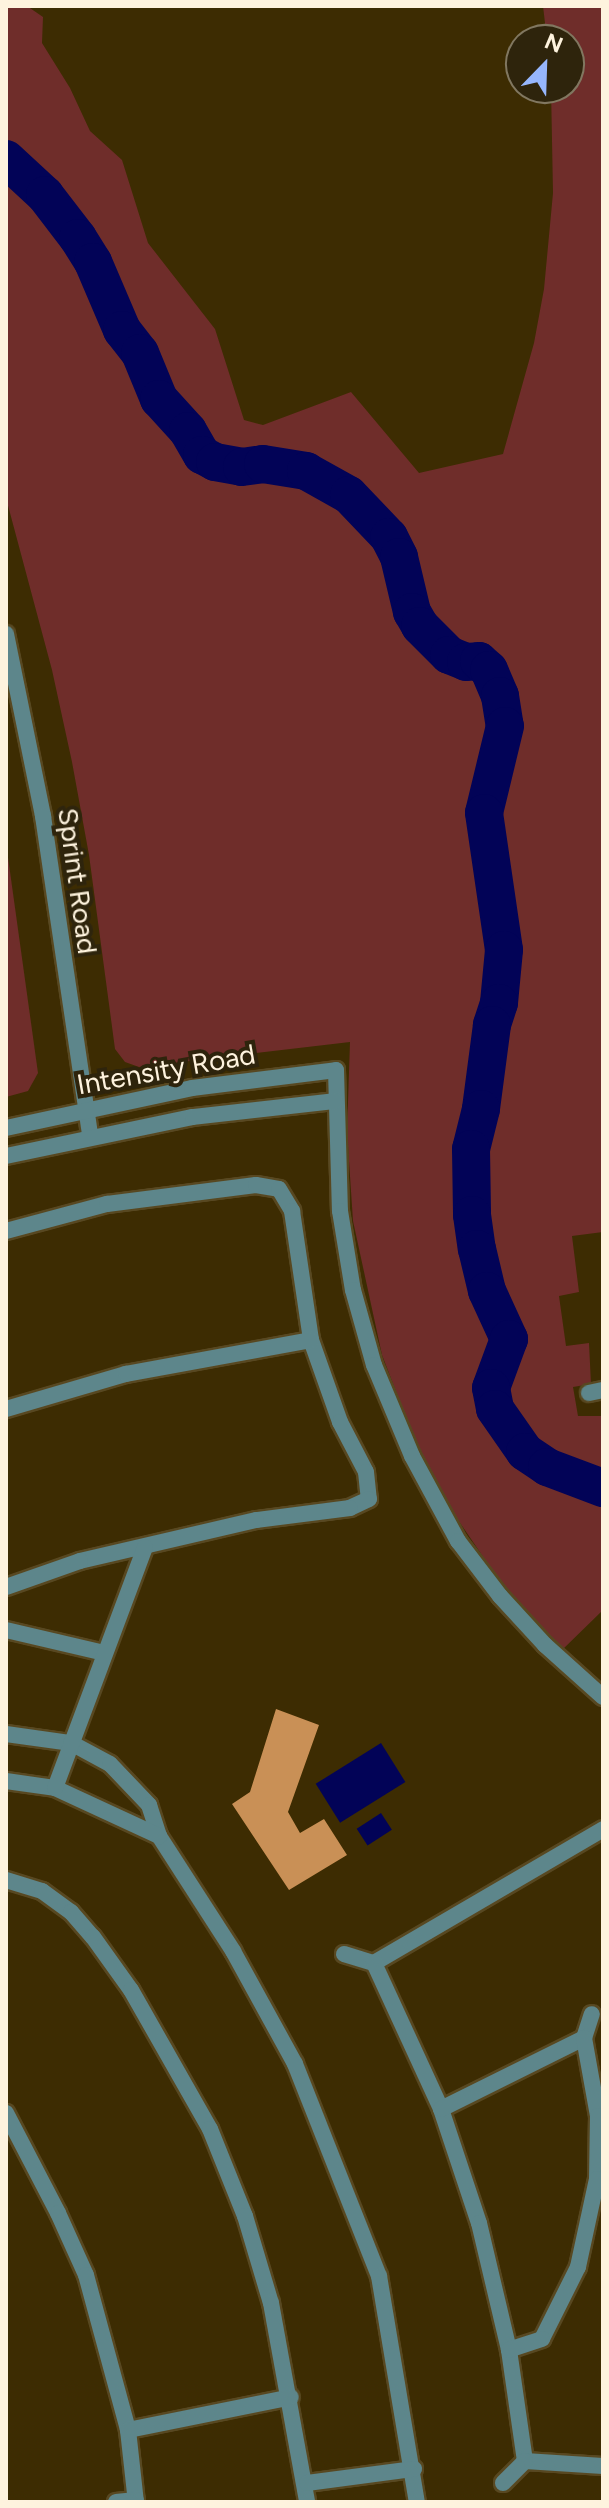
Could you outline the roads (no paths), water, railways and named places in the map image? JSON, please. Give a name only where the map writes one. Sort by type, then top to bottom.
[{"type":"street","name":"Sprint Road","points":[[6,634],[43,816],[90,1136]]},
{"type":"street","name":"Intensity Road","points":[[6,1128],[192,1088],[336,1070],[335,1101],[193,1117],[90,1136],[6,1156]]},
{"type":"street","points":[[335,1101],[340,1211],[353,1290],[374,1365],[412,1456],[458,1541],[500,1596],[545,1645],[603,1697]]},
{"type":"street","points":[[6,1231],[107,1204],[256,1185],[279,1189],[292,1211],[311,1340],[340,1422],[366,1472],[369,1499],[350,1508],[256,1520],[80,1561],[6,1587]]},
{"type":"street","points":[[6,1409],[126,1374],[311,1340]]},
{"type":"street","points":[[55,1788],[145,1547]]},
{"type":"street","points":[[6,1630],[104,1653]]},
{"type":"street","points":[[6,1734],[71,1743],[110,1764],[149,1805],[159,1836],[233,1951],[295,2064],[379,2276],[414,2469],[417,2502]]},
{"type":"street","points":[[6,1781],[55,1788],[159,1836]]},
{"type":"street","points":[[344,1954],[374,1963],[603,1829]]},
{"type":"street","points":[[6,1880],[42,1891],[71,1912],[131,1990],[171,2055],[210,2129],[245,2216],[271,2303],[307,2483],[307,2502]]},
{"type":"street","points":[[374,1963],[441,2109],[479,2223],[509,2350],[525,2461]]},
{"type":"street","points":[[509,2350],[542,2339],[578,2267],[597,2179],[598,2116],[584,2038],[592,2014]]},
{"type":"street","points":[[441,2109],[584,2038]]},
{"type":"street","points":[[6,2113],[86,2275],[128,2430],[136,2501],[116,2502]]},
{"type":"street","points":[[128,2430],[291,2397]]},
{"type":"street","points":[[503,2483],[525,2461],[603,2466]]},
{"type":"street","points":[[307,2483],[414,2469]]},
{"type":"waterway","points":[[6,159],[45,195],[78,238],[93,262],[122,330],[140,353],[159,399],[188,431],[202,455],[215,462],[242,467],[263,464],[306,471],[349,495],[389,537],[399,557],[412,612],[420,626],[449,655],[466,662],[479,661],[489,670],[500,696],[505,726],[484,813],[504,950],[499,1003],[492,1025],[481,1109],[471,1149],[472,1215],[477,1249],[487,1291],[509,1339],[491,1388],[495,1409],[525,1452],[547,1467],[603,1488]]}]
